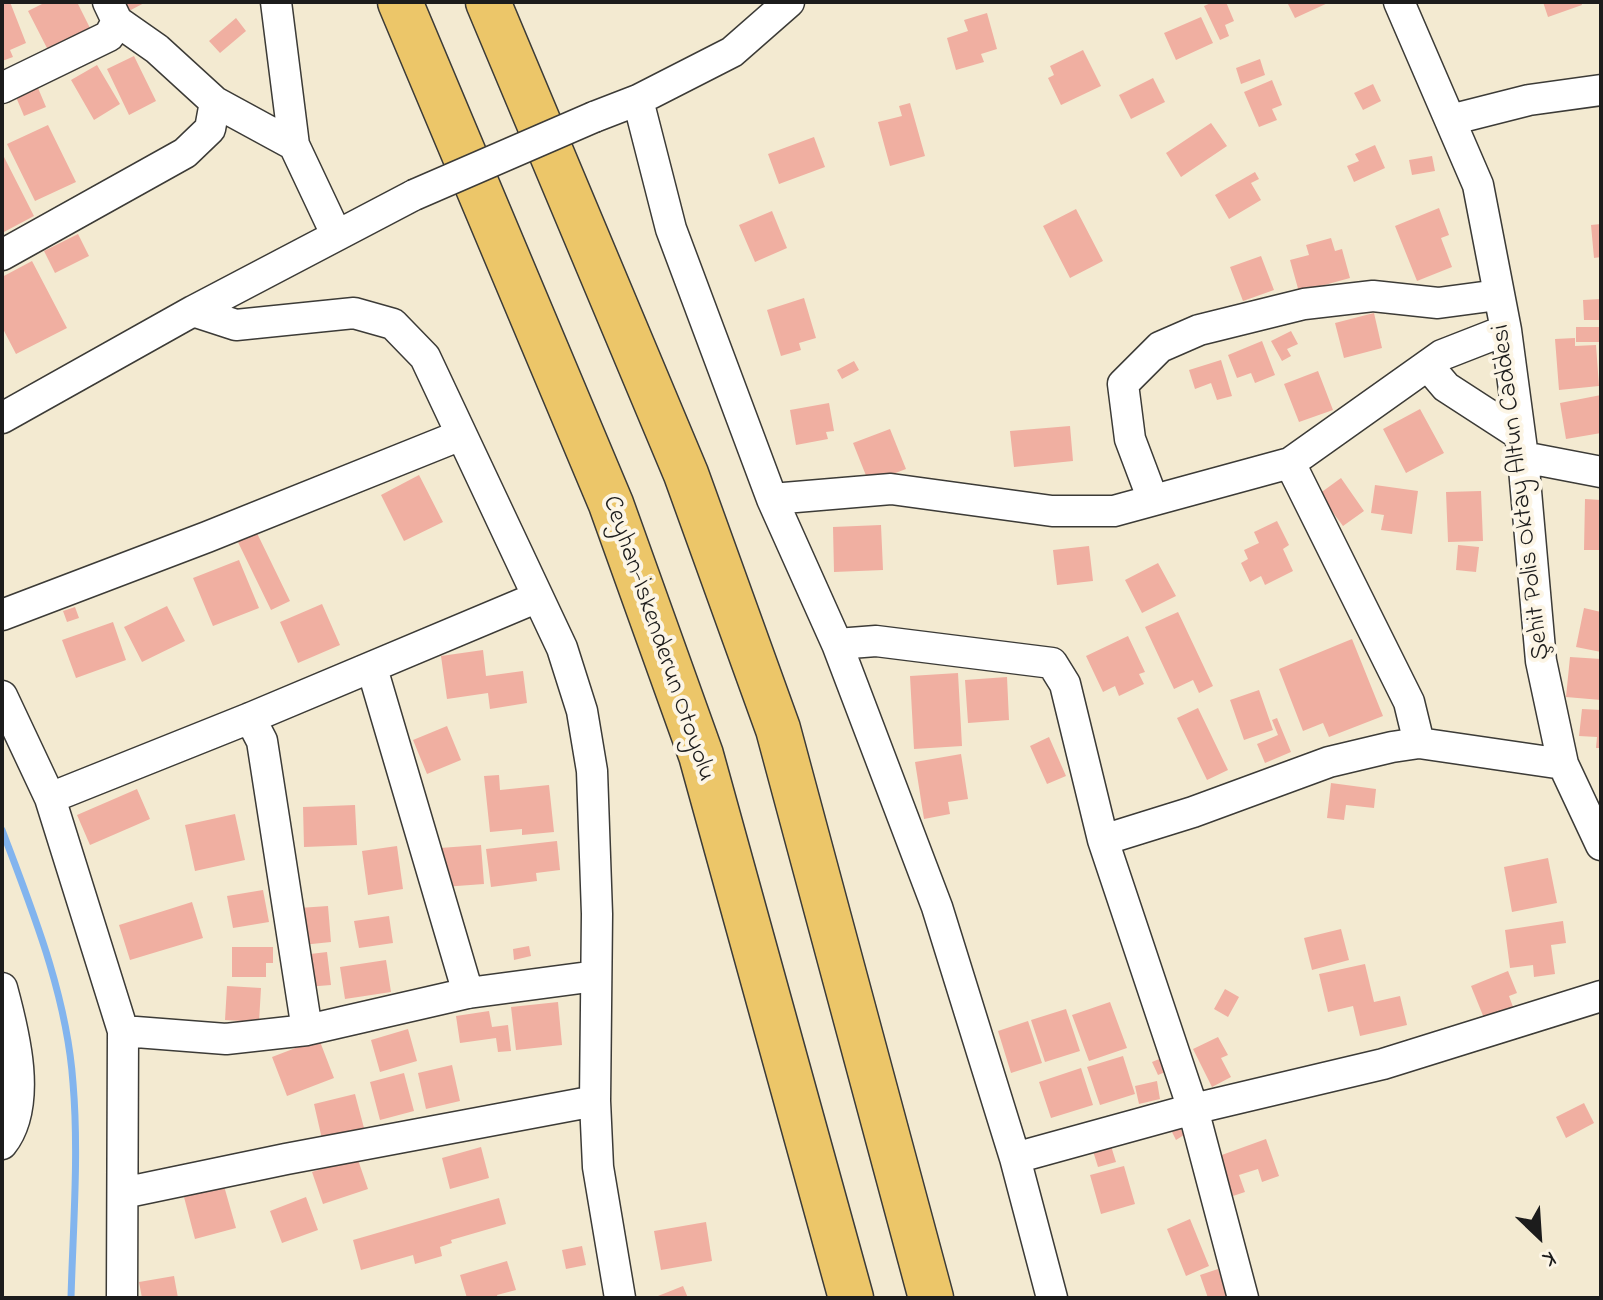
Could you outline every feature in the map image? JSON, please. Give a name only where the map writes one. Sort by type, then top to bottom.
[{"type":"highway","name":"Ceyhan-İskenderun Otoyolu","points":[[400,2],[611,504],[701,755],[851,1298]]},
{"type":"highway","points":[[488,2],[686,474],[778,729],[931,1298]]},
{"type":"street","points":[[276,2],[294,145],[336,234]]},
{"type":"street","points":[[2,418],[336,234],[414,195],[638,100],[732,52],[789,2]]},
{"type":"street","name":"Şehit Polis Oktay Altun Caddesi","points":[[1399,2],[1478,185],[1506,330],[1522,446],[1541,661],[1563,764],[1601,845]]},
{"type":"street","points":[[112,12],[215,102],[294,145]]},
{"type":"street","points":[[2,88],[109,36],[112,12]]},
{"type":"street","points":[[1450,120],[1529,100],[1601,90]]},
{"type":"street","points":[[638,100],[671,229],[772,499],[837,644],[937,907],[1015,1158],[1052,1298]]},
{"type":"street","points":[[2,255],[185,153],[210,129],[215,102]]},
{"type":"street","points":[[1153,500],[1130,439],[1123,384],[1160,347],[1199,330],[1304,304],[1373,296],[1438,303],[1498,295]]},
{"type":"street","points":[[193,311],[236,325],[354,313],[393,324],[425,357],[562,648],[582,711],[592,771],[595,1101],[610,1295]]},
{"type":"street","points":[[772,499],[891,489],[1052,511],[1114,511],[1290,463],[1442,355],[1506,330]]},
{"type":"street","points":[[1429,367],[1446,387],[1522,446],[1601,472]]},
{"type":"street","points":[[2,615],[461,435]]},
{"type":"street","points":[[1290,463],[1409,702],[1419,743]]},
{"type":"street","points":[[50,798],[372,668],[538,597]]},
{"type":"street","points":[[837,644],[876,641],[1052,663],[1065,684],[1103,840],[1193,1109],[1243,1298]]},
{"type":"street","points":[[372,668],[468,993]]},
{"type":"street","points":[[2,696],[50,798],[123,1031],[122,1298]]},
{"type":"street","points":[[250,718],[262,741],[307,1030]]},
{"type":"street","points":[[1103,840],[1193,812],[1329,762],[1419,743],[1563,764]]},
{"type":"street","points":[[123,1031],[226,1039],[307,1030],[468,993],[596,976]]},
{"type":"street","points":[[2,988],[15,1033],[19,1102],[10,1133],[2,1144]]},
{"type":"street","points":[[1015,1158],[1193,1109],[1383,1064],[1601,996]]},
{"type":"street","points":[[123,1193],[595,1101]]},
{"type":"building","points":[[10,2],[26,43],[10,50],[13,57],[2,61],[2,4]]},
{"type":"building","points":[[46,2],[77,2],[90,28],[48,50],[28,11]]},
{"type":"building","points":[[125,2],[146,2],[129,11]]},
{"type":"building","points":[[1226,2],[1234,21],[1225,25],[1229,36],[1220,40],[1204,6]]},
{"type":"building","points":[[1287,2],[1330,2],[1295,18]]},
{"type":"building","points":[[1543,2],[1581,2],[1582,5],[1548,17]]},
{"type":"building","points":[[987,13],[997,49],[981,54],[984,62],[956,70],[947,38],[968,31],[964,20]]},
{"type":"building","points":[[1201,17],[1213,43],[1176,60],[1164,33]]},
{"type":"building","points":[[236,18],[246,31],[220,53],[209,41]]},
{"type":"building","points":[[1083,50],[1101,86],[1061,105],[1048,78],[1054,75],[1050,66]]},
{"type":"building","points":[[134,56],[156,101],[129,115],[107,69]]},
{"type":"building","points":[[1260,59],[1265,75],[1241,84],[1236,68]]},
{"type":"building","points":[[97,65],[120,104],[94,120],[71,80]]},
{"type":"building","points":[[1153,78],[1165,102],[1131,119],[1119,95]]},
{"type":"building","points":[[1272,80],[1282,105],[1272,109],[1277,120],[1259,127],[1244,92]]},
{"type":"building","points":[[1373,84],[1381,101],[1363,110],[1354,93]]},
{"type":"building","points":[[38,88],[46,107],[24,116],[16,97]]},
{"type":"building","points":[[910,103],[925,156],[890,166],[878,122],[902,116],[899,106]]},
{"type":"building","points":[[1211,123],[1227,146],[1181,177],[1166,153]]},
{"type":"building","points":[[48,125],[76,182],[35,201],[7,144]]},
{"type":"building","points":[[814,137],[825,167],[779,184],[768,154]]},
{"type":"building","points":[[1375,145],[1385,168],[1354,182],[1347,166],[1359,161],[1355,154]]},
{"type":"building","points":[[2,153],[34,216],[2,233]]},
{"type":"building","points":[[1432,156],[1435,171],[1412,175],[1409,160]]},
{"type":"building","points":[[1255,172],[1259,179],[1251,183],[1261,200],[1229,219],[1215,195]]},
{"type":"building","points":[[1439,208],[1449,235],[1441,238],[1452,267],[1417,281],[1395,226]]},
{"type":"building","points":[[1076,209],[1103,261],[1070,278],[1043,226]]},
{"type":"building","points":[[772,211],[787,248],[755,262],[739,225]]},
{"type":"building","points":[[1601,224],[1601,257],[1594,258],[1591,225]]},
{"type":"building","points":[[78,234],[89,256],[55,273],[44,251]]},
{"type":"building","points":[[1331,238],[1335,251],[1342,249],[1350,278],[1299,292],[1290,260],[1309,255],[1306,245]]},
{"type":"building","points":[[1261,256],[1274,290],[1243,301],[1230,267]]},
{"type":"building","points":[[32,261],[67,328],[16,354],[2,327],[2,277]]},
{"type":"building","points":[[804,298],[816,338],[799,343],[801,350],[781,356],[767,310]]},
{"type":"building","points":[[1601,299],[1601,320],[1584,320],[1583,300]]},
{"type":"building","points":[[1374,313],[1382,348],[1344,358],[1335,323]]},
{"type":"building","points":[[1576,327],[1601,327],[1601,342],[1576,342]]},
{"type":"building","points":[[1291,331],[1298,344],[1287,349],[1291,356],[1282,361],[1271,341]]},
{"type":"building","points":[[1575,338],[1575,346],[1596,345],[1599,386],[1559,390],[1555,339]]},
{"type":"building","points":[[1262,341],[1275,375],[1255,383],[1251,373],[1237,378],[1228,355]]},
{"type":"building","points":[[1221,360],[1232,396],[1217,400],[1211,383],[1195,389],[1189,370]]},
{"type":"building","points":[[854,361],[859,370],[842,379],[837,370]]},
{"type":"building","points":[[1318,371],[1333,410],[1299,422],[1284,384]]},
{"type":"building","points":[[1601,395],[1601,433],[1566,439],[1560,403]]},
{"type":"building","points":[[829,403],[834,431],[826,432],[828,439],[796,445],[790,410]]},
{"type":"building","points":[[1420,409],[1444,453],[1406,473],[1383,429]]},
{"type":"building","points":[[1070,426],[1073,461],[1014,467],[1010,431]]},
{"type":"building","points":[[890,429],[906,469],[869,483],[853,443]]},
{"type":"building","points":[[419,475],[443,522],[404,541],[381,495]]},
{"type":"building","points":[[1341,478],[1364,511],[1343,526],[1319,494]]},
{"type":"building","points":[[1375,485],[1418,491],[1412,534],[1381,530],[1384,515],[1371,513]]},
{"type":"building","points":[[1481,491],[1483,541],[1448,542],[1446,492]]},
{"type":"building","points":[[1585,499],[1601,500],[1601,550],[1584,550]]},
{"type":"building","points":[[1277,521],[1289,545],[1283,549],[1293,571],[1265,585],[1261,576],[1250,582],[1241,563],[1248,559],[1244,550],[1259,543],[1254,532]]},
{"type":"building","points":[[881,525],[883,570],[834,572],[833,527]]},
{"type":"building","points":[[254,527],[290,601],[271,610],[235,536]]},
{"type":"building","points":[[1458,545],[1479,547],[1476,572],[1456,570]]},
{"type":"building","points":[[1089,546],[1093,581],[1057,585],[1053,550]]},
{"type":"building","points":[[239,560],[259,608],[213,626],[193,578]]},
{"type":"building","points":[[1158,563],[1176,596],[1142,613],[1125,580]]},
{"type":"building","points":[[322,604],[340,645],[298,663],[280,622]]},
{"type":"building","points":[[167,606],[185,641],[142,662],[124,627]]},
{"type":"building","points":[[75,607],[79,618],[67,622],[63,611]]},
{"type":"building","points":[[1584,608],[1601,612],[1601,652],[1576,647]]},
{"type":"building","points":[[1178,612],[1213,686],[1199,693],[1193,680],[1174,689],[1145,627]]},
{"type":"building","points":[[113,622],[126,660],[76,678],[62,640]]},
{"type":"building","points":[[1128,636],[1145,672],[1139,674],[1144,684],[1119,696],[1115,686],[1103,692],[1086,656]]},
{"type":"building","points":[[1352,639],[1383,716],[1329,737],[1323,723],[1303,731],[1279,669]]},
{"type":"building","points":[[483,650],[486,676],[523,671],[527,703],[490,709],[488,693],[447,699],[441,656]]},
{"type":"building","points":[[1570,657],[1601,659],[1601,700],[1566,697]]},
{"type":"building","points":[[958,673],[962,746],[914,749],[910,676]]},
{"type":"building","points":[[1007,677],[1009,720],[968,723],[965,680]]},
{"type":"building","points":[[1259,690],[1273,730],[1244,740],[1230,700]]},
{"type":"building","points":[[1198,708],[1228,770],[1207,780],[1177,718]]},
{"type":"building","points":[[1582,709],[1601,710],[1601,748],[1596,748],[1597,737],[1579,736]]},
{"type":"building","points":[[1277,718],[1291,752],[1265,763],[1257,744],[1278,735],[1272,720]]},
{"type":"building","points":[[447,726],[461,760],[427,774],[413,740]]},
{"type":"building","points":[[1049,737],[1066,776],[1047,784],[1030,746]]},
{"type":"building","points":[[961,754],[968,799],[948,802],[950,814],[924,819],[915,762]]},
{"type":"building","points":[[499,775],[500,790],[549,785],[554,832],[522,835],[522,829],[490,832],[484,776]]},
{"type":"building","points":[[1331,783],[1376,789],[1374,808],[1346,805],[1344,820],[1327,818]]},
{"type":"building","points":[[137,789],[150,819],[90,845],[77,815]]},
{"type":"building","points":[[355,805],[357,845],[304,847],[303,807]]},
{"type":"building","points":[[235,814],[245,860],[195,871],[185,825]]},
{"type":"building","points":[[557,841],[560,870],[536,873],[537,881],[491,887],[486,849]]},
{"type":"building","points":[[481,845],[484,884],[443,887],[440,848]]},
{"type":"building","points":[[397,846],[403,889],[368,895],[362,851]]},
{"type":"building","points":[[1548,858],[1557,903],[1512,912],[1504,867]]},
{"type":"building","points":[[263,890],[269,922],[233,928],[227,896]]},
{"type":"building","points":[[192,902],[203,938],[130,960],[119,925]]},
{"type":"building","points":[[328,906],[331,942],[302,945],[299,908]]},
{"type":"building","points":[[389,916],[393,943],[359,948],[354,921]]},
{"type":"building","points":[[1563,921],[1566,943],[1551,945],[1555,974],[1534,977],[1533,965],[1510,968],[1505,930]]},
{"type":"building","points":[[1341,929],[1349,960],[1312,970],[1304,938]]},
{"type":"building","points":[[529,946],[531,956],[514,960],[513,949]]},
{"type":"building","points":[[232,947],[273,947],[273,963],[266,963],[266,977],[232,977]]},
{"type":"building","points":[[327,952],[331,985],[306,987],[302,955]]},
{"type":"building","points":[[386,960],[391,992],[345,999],[340,967]]},
{"type":"building","points":[[1365,964],[1374,1002],[1400,996],[1407,1025],[1360,1036],[1353,1006],[1328,1012],[1319,974]]},
{"type":"building","points":[[1508,971],[1517,993],[1509,996],[1513,1007],[1484,1018],[1471,986]]},
{"type":"building","points":[[227,986],[261,988],[259,1022],[225,1020]]},
{"type":"building","points":[[1225,989],[1239,997],[1228,1017],[1214,1009]]},
{"type":"building","points":[[558,1002],[562,1045],[516,1050],[511,1007]]},
{"type":"building","points":[[1110,1002],[1127,1048],[1089,1061],[1072,1015]]},
{"type":"building","points":[[1066,1009],[1080,1051],[1045,1062],[1031,1020]]},
{"type":"building","points":[[489,1011],[492,1027],[508,1025],[511,1051],[498,1052],[496,1038],[460,1043],[456,1016]]},
{"type":"building","points":[[1028,1021],[1042,1063],[1011,1073],[998,1031]]},
{"type":"building","points":[[408,1029],[417,1061],[380,1072],[371,1040]]},
{"type":"building","points":[[1218,1037],[1228,1055],[1221,1058],[1231,1077],[1212,1087],[1193,1049]]},
{"type":"building","points":[[319,1039],[334,1078],[287,1096],[272,1057]]},
{"type":"building","points":[[1123,1056],[1135,1094],[1100,1105],[1087,1067]]},
{"type":"building","points":[[1164,1057],[1170,1070],[1158,1075],[1152,1062]]},
{"type":"building","points":[[452,1065],[460,1101],[426,1109],[418,1073]]},
{"type":"building","points":[[1081,1068],[1093,1105],[1051,1118],[1039,1082]]},
{"type":"building","points":[[404,1073],[414,1111],[380,1120],[370,1082]]},
{"type":"building","points":[[1157,1081],[1160,1099],[1139,1104],[1135,1086]]},
{"type":"building","points":[[355,1094],[364,1128],[322,1139],[314,1104]]},
{"type":"building","points":[[1584,1103],[1594,1123],[1566,1138],[1556,1117]]},
{"type":"building","points":[[1180,1128],[1184,1135],[1176,1140],[1172,1132]]},
{"type":"building","points":[[1266,1139],[1279,1176],[1262,1182],[1258,1169],[1239,1175],[1245,1192],[1233,1196],[1219,1156]]},
{"type":"building","points":[[1111,1146],[1116,1162],[1098,1167],[1093,1151]]},
{"type":"building","points":[[481,1147],[489,1178],[450,1189],[442,1158]]},
{"type":"building","points":[[357,1157],[368,1189],[323,1204],[312,1172]]},
{"type":"building","points":[[1124,1166],[1135,1204],[1101,1214],[1090,1175]]},
{"type":"building","points":[[224,1186],[236,1228],[195,1239],[184,1197]]},
{"type":"building","points":[[306,1197],[318,1230],[282,1243],[270,1211]]},
{"type":"building","points":[[499,1198],[506,1224],[451,1240],[452,1243],[440,1247],[442,1256],[415,1264],[413,1255],[361,1270],[353,1240]]},
{"type":"building","points":[[1190,1219],[1209,1266],[1186,1276],[1167,1229]]},
{"type":"building","points":[[706,1222],[712,1261],[661,1270],[654,1231]]},
{"type":"building","points":[[582,1246],[586,1265],[566,1269],[562,1250]]},
{"type":"building","points":[[507,1261],[516,1290],[497,1295],[498,1298],[467,1298],[460,1275]]},
{"type":"building","points":[[1218,1269],[1228,1298],[1208,1298],[1200,1275]]},
{"type":"building","points":[[174,1276],[178,1298],[142,1298],[139,1282]]},
{"type":"building","points":[[683,1286],[688,1298],[653,1298]]},
{"type":"waterway","points":[[2,830],[47,955],[64,1018],[69,1051],[76,1137],[71,1298]]}]
